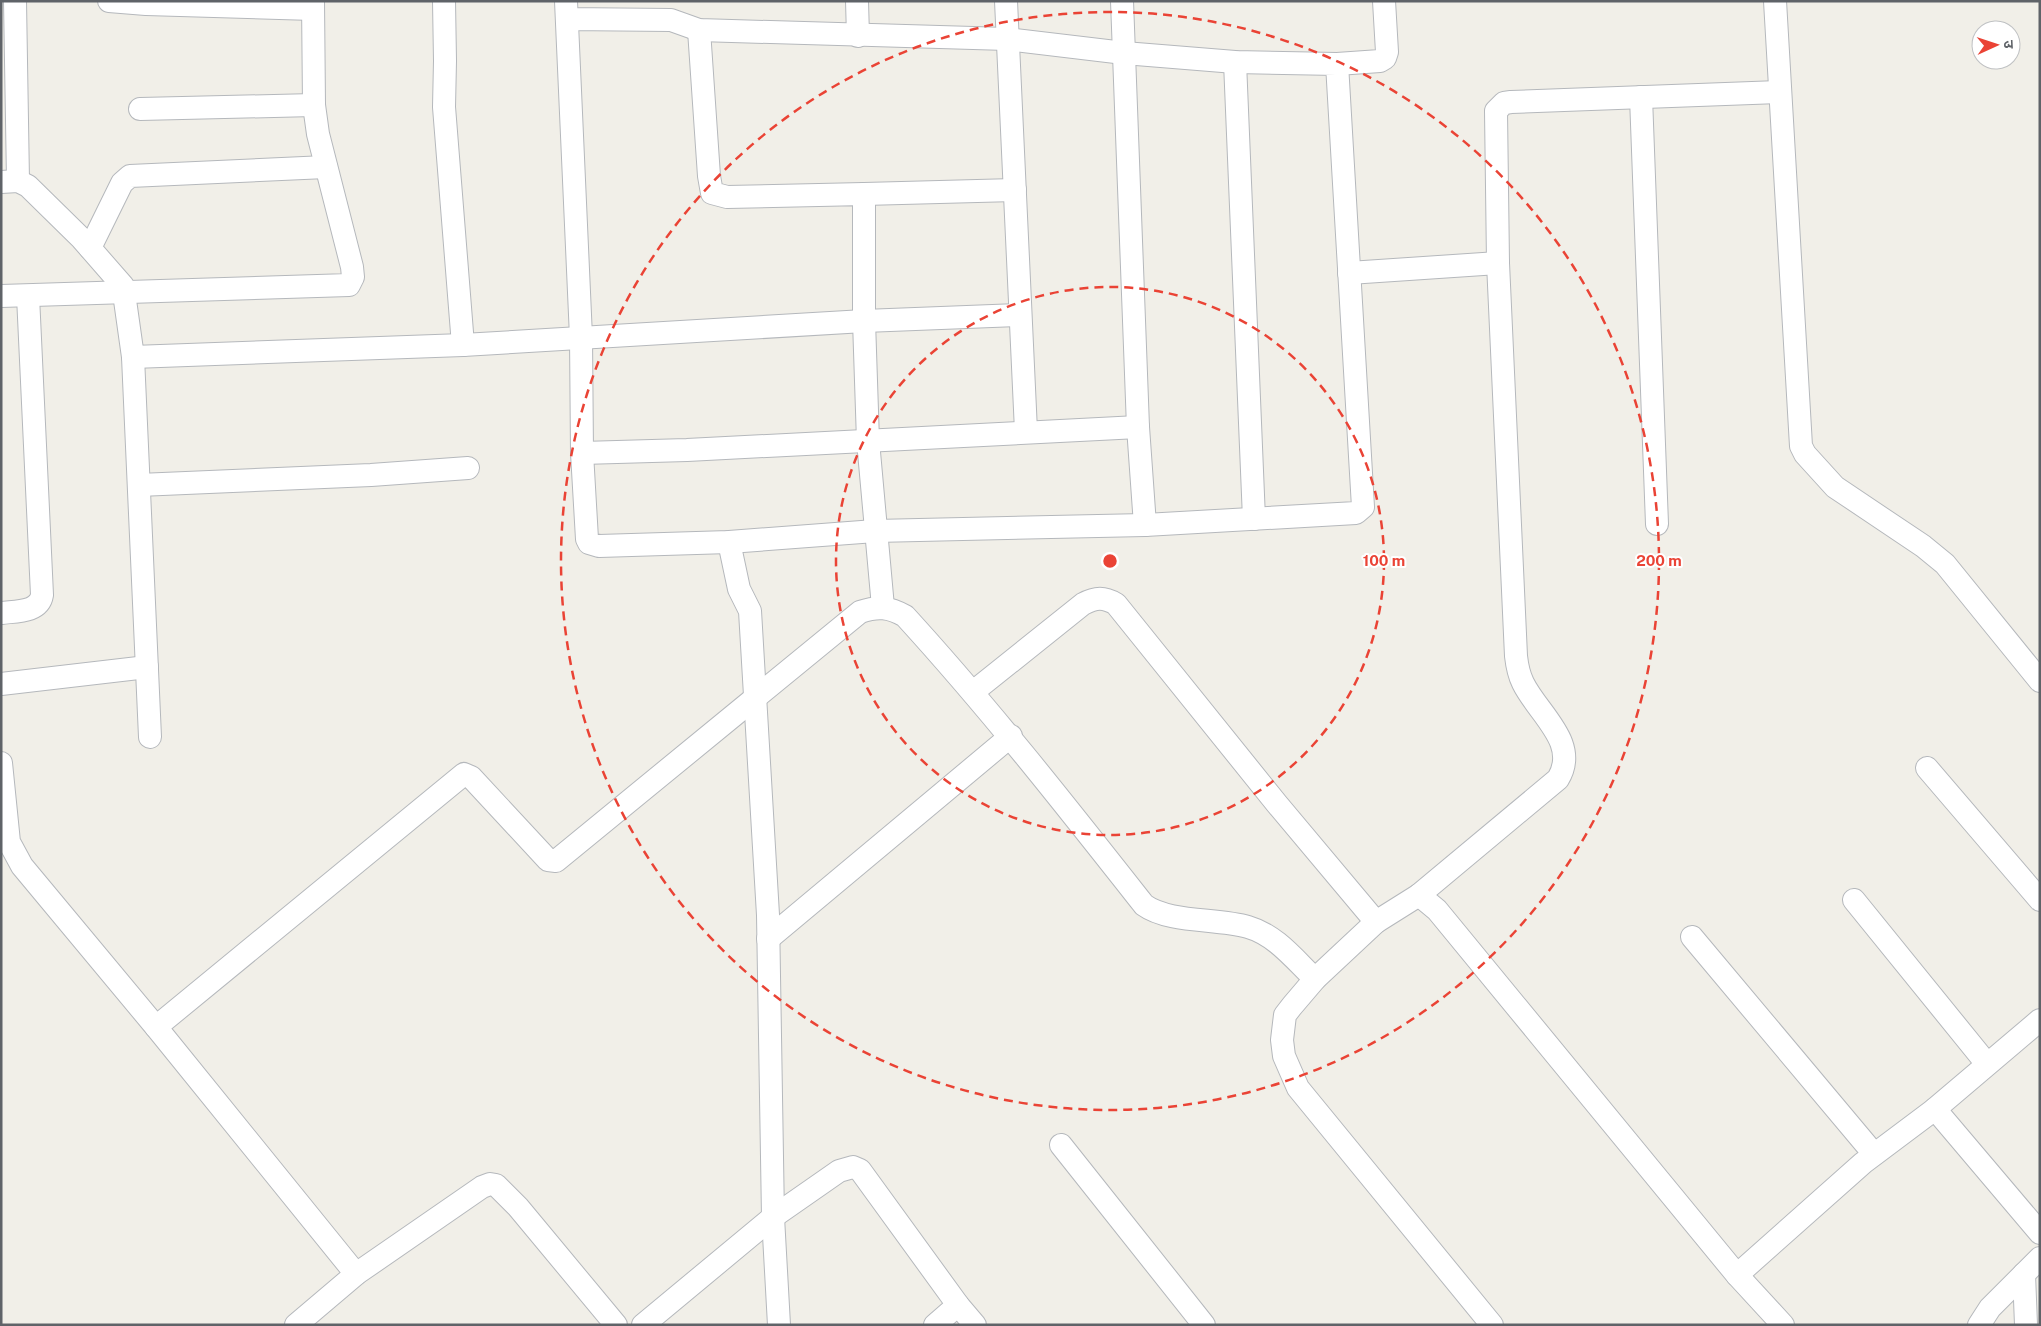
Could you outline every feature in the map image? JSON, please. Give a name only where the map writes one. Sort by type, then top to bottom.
[{"type":"street","points":[[15,1],[10,182],[36,193],[119,280],[124,292],[133,357],[150,737]]},
{"type":"street","points":[[1,296],[349,285],[354,274],[318,134],[314,105],[313,5],[146,4],[110,1]]},
{"type":"street","points":[[444,1],[444,107],[463,345]]},
{"type":"street","points":[[857,1],[858,36]]},
{"type":"street","points":[[1006,1],[1026,431]]},
{"type":"street","points":[[1122,1],[1138,427],[1145,525]]},
{"type":"street","points":[[1337,64],[1363,507],[1356,513],[1145,525],[875,531],[729,542],[599,546],[587,540],[582,453],[581,337],[567,10],[671,20],[699,30],[1007,39],[1124,53],[1235,62],[1337,64],[1380,61],[1385,58],[1387,52],[1384,1]]},
{"type":"street","points":[[1775,1],[1800,446],[1804,454],[1835,487],[1923,546],[1945,564],[2040,681]]},
{"type":"street","points":[[699,30],[708,176],[712,193],[727,197],[1014,190]]},
{"type":"street","points":[[1235,62],[1254,519]]},
{"type":"street","points":[[1492,1325],[1298,1088],[1284,1056],[1282,1040],[1285,1015],[1315,979],[1376,922],[1419,895],[1558,780],[1566,763],[1564,747],[1523,683],[1516,656],[1498,262],[1496,112],[1499,106],[1511,102],[1779,92]]},
{"type":"street","points":[[1641,97],[1657,524]]},
{"type":"street","points":[[140,109],[314,105]]},
{"type":"street","points":[[90,248],[122,183],[130,176],[326,167]]},
{"type":"street","points":[[864,194],[864,322],[868,441],[882,607]]},
{"type":"street","points":[[1349,273],[1498,262]]},
{"type":"street","points":[[1,613],[35,607],[40,602],[42,595],[28,296]]},
{"type":"street","points":[[133,357],[463,345],[581,337],[1020,315]]},
{"type":"street","points":[[582,453],[687,450],[1026,431],[1138,427]]},
{"type":"street","points":[[139,485],[371,475],[468,468]]},
{"type":"street","points":[[729,542],[739,589],[750,611],[756,698],[768,938],[772,1217],[779,1325]]},
{"type":"street","points":[[973,692],[1083,604],[1093,599],[1103,598],[1116,604],[1271,797],[1376,922]]},
{"type":"street","points":[[156,1027],[464,774],[471,777],[548,860],[556,861],[860,612],[882,607],[905,616],[973,692],[1144,904],[1159,914],[1249,927],[1277,942],[1315,979]]},
{"type":"street","points":[[1,684],[147,667]]},
{"type":"street","points":[[768,938],[1010,736]]},
{"type":"street","points":[[1,763],[8,836],[6,849],[156,1027],[356,1274]]},
{"type":"street","points":[[1927,768],[2040,900]]},
{"type":"street","points":[[1419,895],[1437,910],[1737,1275],[1783,1325]]},
{"type":"street","points":[[1854,900],[1987,1064]]},
{"type":"street","points":[[1692,937],[1874,1154]]},
{"type":"street","points":[[1737,1275],[1874,1154],[1935,1109],[2040,1020]]},
{"type":"street","points":[[1935,1109],[2040,1234]]},
{"type":"street","points":[[1061,1145],[1204,1325]]},
{"type":"street","points":[[643,1325],[772,1217],[839,1171],[853,1167],[860,1170],[958,1305],[975,1325]]},
{"type":"street","points":[[296,1325],[356,1274],[482,1186],[493,1184],[518,1207],[616,1325]]},
{"type":"street","points":[[2030,1316],[2032,1266]]},
{"type":"street","points":[[1979,1325],[1990,1308],[2032,1266]]},
{"type":"street","points":[[935,1325],[958,1305]]}]
